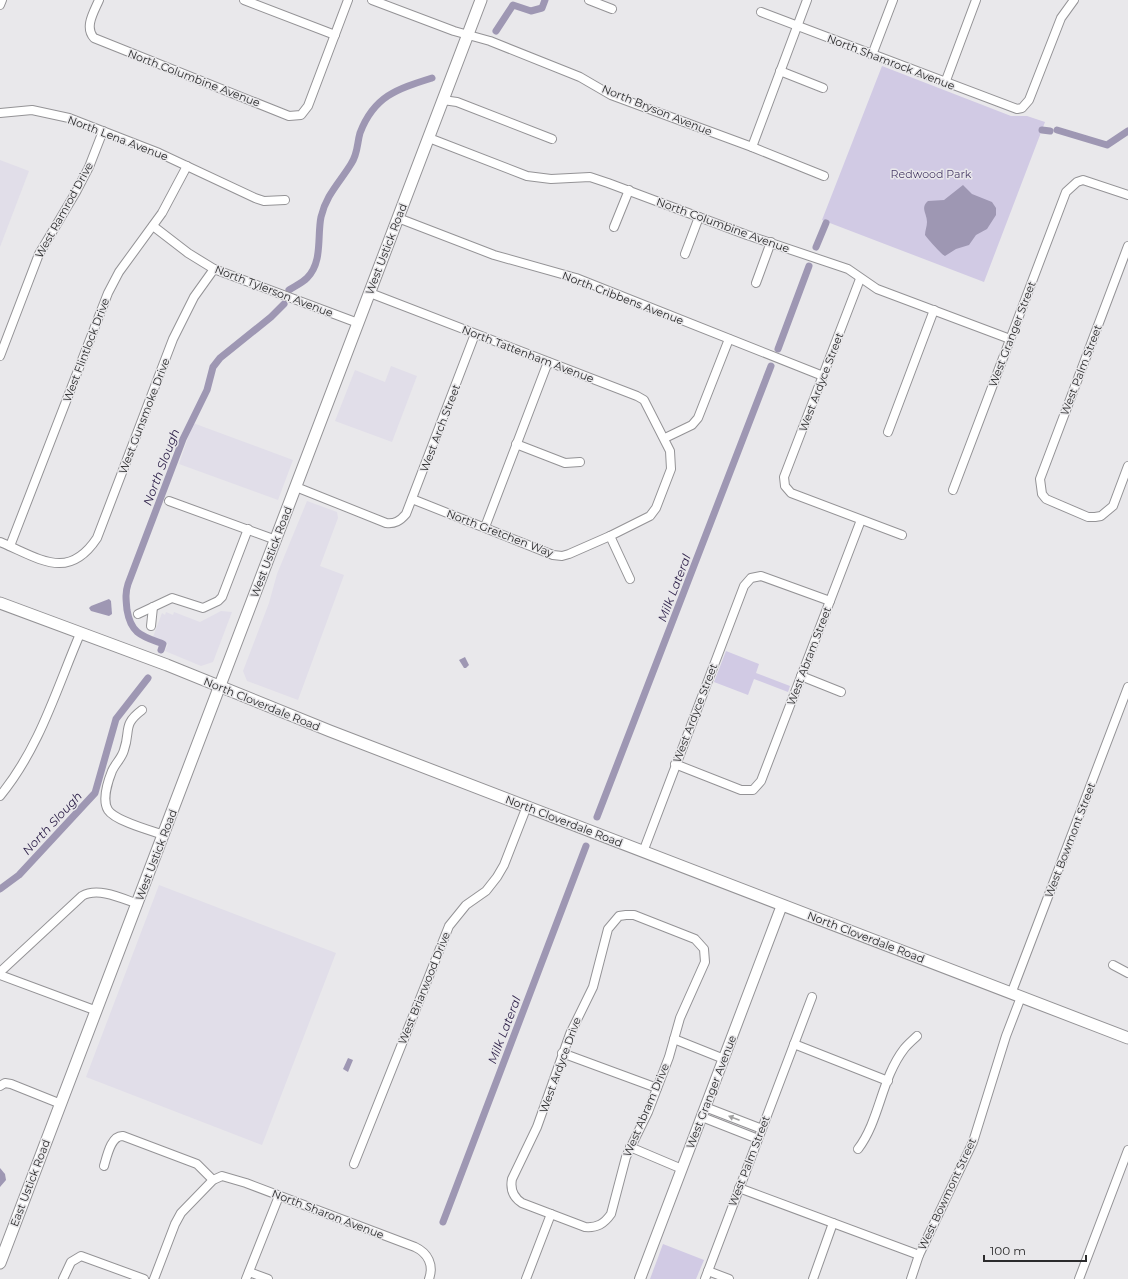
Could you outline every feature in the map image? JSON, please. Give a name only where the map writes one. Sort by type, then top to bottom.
[{"type":"main road","name":"West Ustick Road","points":[[61,1104],[481,0]]},
{"type":"main road","name":"North Cloverdale Road","points":[[0,603],[1128,1038]]},
{"type":"main road","name":"East Ustick Road","points":[[0,1263],[61,1104]]},
{"type":"street","points":[[0,5],[2,0]]},
{"type":"street","name":"North Columbine Avenue","points":[[99,0],[91,22],[90,34],[100,41],[290,116],[301,115],[308,106],[335,35]]},
{"type":"street","points":[[244,0],[335,35],[348,0]]},
{"type":"street","name":"North Bryson Avenue","points":[[372,0],[468,35],[487,40],[580,77],[611,94],[824,176]]},
{"type":"street","points":[[752,147],[807,0]]},
{"type":"street","points":[[872,55],[893,0]]},
{"type":"street","points":[[945,82],[976,0]]},
{"type":"street","name":"North Shamrock Avenue","points":[[761,12],[1012,108],[1022,108],[1029,100],[1061,18],[1074,0]]},
{"type":"street","points":[[595,1],[612,8]]},
{"type":"street","points":[[780,71],[823,88]]},
{"type":"street","points":[[443,100],[457,102],[552,139]]},
{"type":"street","name":"North Lena Avenue","points":[[0,113],[32,110],[69,118],[187,166],[255,198],[264,201],[285,200]]},
{"type":"street","name":"West Ramrod Drive","points":[[0,356],[39,254],[76,192],[89,167],[103,131]]},
{"type":"street","name":"North Columbine Avenue","points":[[429,138],[527,176],[550,179],[590,178],[629,190],[848,270],[860,279],[877,288],[1010,340]]},
{"type":"street","name":"West Flintlock Drive","points":[[10,546],[108,293],[119,272],[166,207],[187,166]]},
{"type":"street","name":"West Granger Street","points":[[953,490],[1066,192],[1077,182],[1090,181],[1128,195]]},
{"type":"street","points":[[614,228],[629,190]]},
{"type":"street","points":[[685,254],[700,217]]},
{"type":"street","name":"North Cribbens Avenue","points":[[398,218],[494,255],[576,278],[823,376]]},
{"type":"street","name":"North Tylerson Avenue","points":[[153,226],[188,253],[214,269],[358,323]]},
{"type":"street","points":[[756,283],[771,242]]},
{"type":"street","name":"West Palm Street","points":[[1128,246],[1040,479],[1042,494],[1051,502],[1088,517],[1101,516],[1113,506],[1128,466]]},
{"type":"street","name":"West Gunsmoke Drive","points":[[10,546],[45,561],[60,564],[74,561],[87,552],[97,538],[173,339],[194,297],[214,269]]},
{"type":"street","name":"West Ardyce Street","points":[[860,279],[784,477],[784,486],[792,493],[861,520]]},
{"type":"street","name":"North Tattenham Avenue","points":[[370,293],[644,400],[665,438],[670,451],[671,469],[656,508],[650,516],[644,521],[610,536]]},
{"type":"street","points":[[888,432],[934,310]]},
{"type":"street","name":"West Arch Street","points":[[296,487],[386,523],[393,524],[400,520],[406,514],[476,334]]},
{"type":"street","points":[[665,438],[692,425],[698,418],[729,339]]},
{"type":"street","points":[[484,527],[548,362]]},
{"type":"street","points":[[516,444],[565,463],[580,462]]},
{"type":"street","name":"North Gretchen Way","points":[[412,499],[553,555],[562,556],[610,536]]},
{"type":"street","points":[[169,501],[276,540]]},
{"type":"street","points":[[861,520],[902,536]]},
{"type":"street","name":"West Abram Street","points":[[675,764],[741,790],[753,790],[761,781],[861,520]]},
{"type":"street","points":[[138,614],[172,598],[203,608],[218,601],[222,597],[248,530]]},
{"type":"street","points":[[610,536],[630,579]]},
{"type":"street","points":[[0,542],[10,546]]},
{"type":"street","name":"West Ardyce Street","points":[[643,852],[675,764],[744,586],[751,578],[760,576],[830,601]]},
{"type":"street","points":[[151,626],[153,607]]},
{"type":"street","points":[[0,796],[26,761],[44,725],[80,634]]},
{"type":"street","points":[[801,676],[842,692]]},
{"type":"street","name":"West Bowmont Street","points":[[911,1279],[919,1255],[973,1142],[1006,1036],[1016,995],[1128,687]]},
{"type":"street","points":[[142,710],[132,718],[127,729],[124,751],[113,770],[105,801],[108,810],[116,817],[164,835]]},
{"type":"street","name":"West Briarwood Drive","points":[[354,1164],[449,926],[466,905],[486,891],[497,876],[504,865],[527,806]]},
{"type":"street","points":[[97,1011],[0,973],[82,896],[89,892],[99,892],[138,904]]},
{"type":"street","name":"West Granger Avenue","points":[[640,1279],[782,905]]},
{"type":"street","name":"West Abram Drive","points":[[551,1214],[585,1227],[592,1228],[606,1221],[611,1214],[630,1147],[648,1112],[674,1040],[680,1018],[705,962],[704,949],[694,939],[634,915],[619,916]]},
{"type":"street","name":"West Ardyce Drive","points":[[551,1214],[516,1200],[512,1193],[512,1179],[537,1127],[562,1053],[597,976],[608,929],[619,916]]},
{"type":"street","points":[[1113,965],[1128,973]]},
{"type":"street","name":"West Palm Street","points":[[705,1279],[812,997]]},
{"type":"street","points":[[858,1149],[868,1134],[888,1081],[904,1049],[917,1036]]},
{"type":"street","points":[[674,1040],[724,1059]]},
{"type":"street","points":[[794,1044],[888,1081]]},
{"type":"street","points":[[562,1053],[657,1088]]},
{"type":"street","points":[[0,1086],[6,1083],[11,1084],[61,1104]]},
{"type":"street","points":[[704,1112],[762,1129]]},
{"type":"street","points":[[704,1112],[758,1139]]},
{"type":"street","points":[[104,1166],[115,1138],[120,1135],[197,1164],[213,1180],[180,1213],[154,1279]]},
{"type":"street","points":[[630,1147],[682,1169]]},
{"type":"street","points":[[1079,1279],[1128,1150]]},
{"type":"street","name":"North Sharon Avenue","points":[[213,1180],[222,1176],[246,1183],[422,1250],[429,1261],[431,1269],[429,1279]]},
{"type":"street","points":[[739,1188],[919,1255]]},
{"type":"street","points":[[268,1279],[247,1275],[279,1196]]},
{"type":"street","points":[[526,1279],[551,1214]]},
{"type":"street","points":[[813,1279],[833,1223]]},
{"type":"street","points":[[63,1279],[71,1262],[75,1258],[81,1256],[88,1257],[144,1279]]},
{"type":"street","points":[[708,1271],[729,1279]]},
{"type":"shaded area","points":[[0,160],[29,171],[0,247]]},
{"type":"shaded area","points":[[963,185],[972,194],[992,202],[996,208],[996,215],[987,229],[976,235],[969,245],[956,249],[945,256],[925,235],[927,219],[924,206],[928,201],[944,200]]},
{"type":"shaded area","points":[[391,366],[417,376],[392,442],[335,421],[355,370],[385,382]]},
{"type":"shaded area","points":[[193,423],[293,460],[278,500],[179,464]]},
{"type":"shaded area","points":[[307,501],[337,512],[338,518],[320,566],[344,575],[298,700],[247,681],[243,671],[269,603],[277,574]]},
{"type":"shaded area","points":[[109,599],[111,601],[112,614],[109,616],[91,611],[89,608],[91,606]]},
{"type":"shaded area","points":[[221,611],[232,612],[213,662],[201,666],[165,651],[168,644],[153,637],[162,613],[165,615],[166,612],[173,615],[174,612],[200,622]]},
{"type":"shaded area","points":[[465,657],[469,665],[464,668],[459,660]]},
{"type":"shaded area","points":[[159,885],[336,953],[262,1145],[86,1077]]},
{"type":"shaded area","points":[[348,1058],[353,1060],[348,1072],[343,1069]]},
{"type":"shaded area","points":[[0,1168],[5,1174],[6,1180],[0,1187]]},
{"type":"green space","name":"Redwood Park","points":[[882,66],[1011,116],[1027,116],[1045,122],[984,282],[822,220]]},
{"type":"green space","points":[[726,651],[759,664],[756,673],[790,686],[788,692],[754,679],[748,695],[714,682]]},
{"type":"green space","points":[[663,1244],[704,1260],[696,1279],[650,1279]]},
{"type":"waterway","name":"North Slough","points":[[496,31],[513,5],[531,11],[542,8],[545,0]]},
{"type":"waterway","name":"North Slough","points":[[289,290],[301,283],[312,272],[317,257],[323,209],[330,195],[353,160],[360,133],[372,110],[380,102],[398,90],[432,78]]},
{"type":"waterway","name":"Milk Lateral","points":[[1042,130],[1050,131]]},
{"type":"waterway","name":"Milk Lateral","points":[[1057,130],[1107,145],[1128,131]]},
{"type":"waterway","name":"Milk Lateral","points":[[816,247],[826,223]]},
{"type":"waterway","name":"Milk Lateral","points":[[778,349],[809,266]]},
{"type":"waterway","name":"North Slough","points":[[161,650],[163,644],[143,636],[131,624],[126,603],[128,584],[183,439],[207,390],[213,367],[220,358],[271,317],[284,304]]},
{"type":"waterway","name":"Milk Lateral","points":[[597,817],[771,366]]},
{"type":"waterway","name":"North Slough","points":[[0,889],[19,875],[95,793],[116,719],[148,678]]},
{"type":"waterway","name":"Milk Lateral","points":[[443,1222],[586,846]]}]
